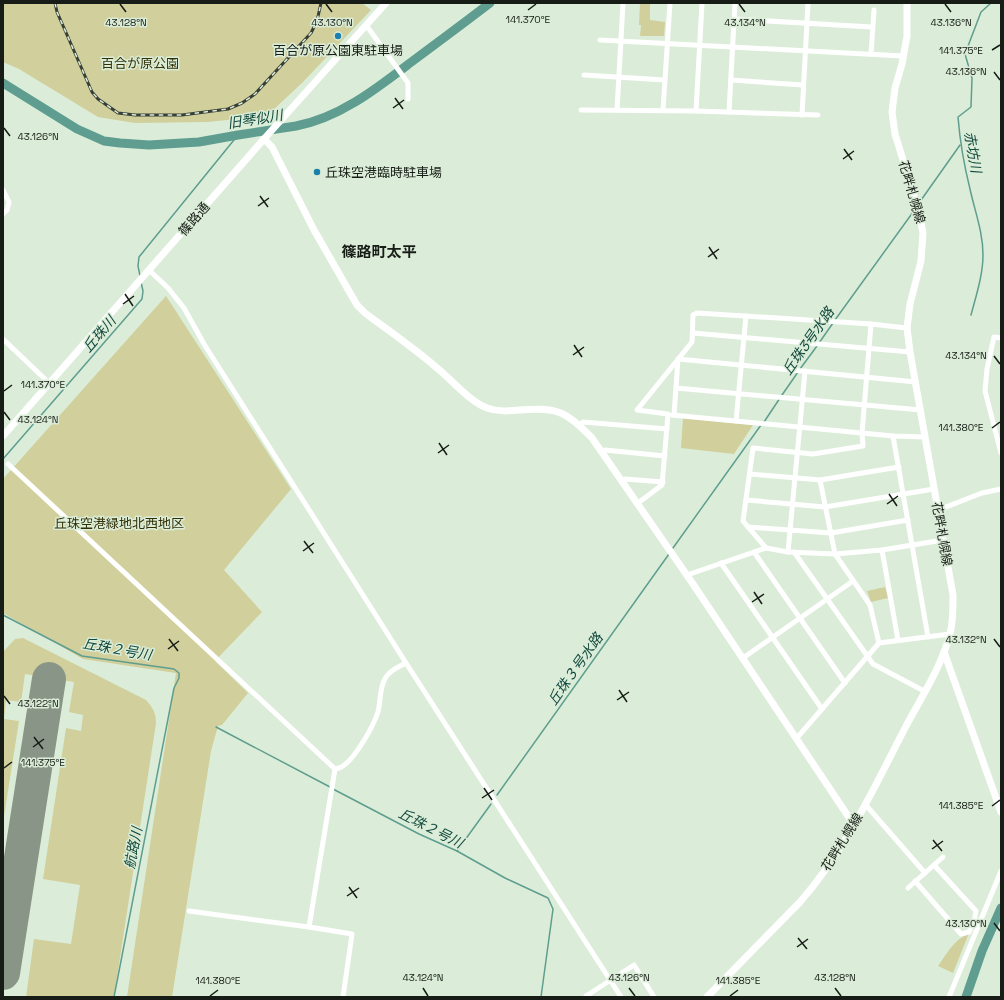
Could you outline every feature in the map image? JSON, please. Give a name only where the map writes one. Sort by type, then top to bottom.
[{"type":"street","name":"篠路通","points":[[3,436],[264,138],[386,3]]},
{"type":"street","points":[[617,110],[623,3]]},
{"type":"street","points":[[663,110],[670,3]]},
{"type":"street","points":[[696,111],[702,3]]},
{"type":"street","points":[[729,112],[735,3]]},
{"type":"street","points":[[802,115],[804,52],[808,3]]},
{"type":"street","name":"花畔札幌線","points":[[707,997],[814,886],[829,865],[854,825],[865,804],[944,652],[950,634],[953,611],[953,595],[910,352],[908,328],[910,304],[922,252],[923,233],[919,212],[895,134],[892,112],[895,88],[907,36],[907,3]]},
{"type":"street","points":[[871,54],[874,10]]},
{"type":"street","points":[[734,20],[872,27]]},
{"type":"street","points":[[366,25],[408,83],[408,98]]},
{"type":"street","points":[[600,40],[804,52],[903,56]]},
{"type":"street","points":[[584,75],[665,80]]},
{"type":"street","points":[[731,80],[803,84]]},
{"type":"street","points":[[581,110],[663,110],[818,115]]},
{"type":"street","points":[[264,138],[272,147],[314,230],[357,305],[365,313],[437,367],[474,400],[486,408],[502,411],[549,408],[562,412],[580,425],[592,438],[687,575],[854,825]]},
{"type":"street","points":[[3,190],[9,202],[7,210],[3,214]]},
{"type":"street","points":[[147,272],[168,288],[184,308],[212,357],[406,663],[621,997]]},
{"type":"street","points":[[908,328],[697,312],[693,315],[692,342],[637,410],[671,415],[893,436],[926,437]]},
{"type":"street","points":[[736,421],[746,316]]},
{"type":"street","points":[[766,548],[743,521],[753,448],[813,454],[863,446],[862,433],[871,324]]},
{"type":"street","points":[[692,333],[910,352]]},
{"type":"street","points":[[1001,338],[994,337],[987,369],[985,391],[1001,453]]},
{"type":"street","points":[[3,339],[49,383]]},
{"type":"street","points":[[678,359],[916,382]]},
{"type":"street","points":[[638,503],[662,485],[667,429],[676,388],[678,359]]},
{"type":"street","points":[[788,552],[802,400],[801,371]]},
{"type":"street","points":[[676,388],[921,410]]},
{"type":"street","points":[[580,425],[583,422],[667,429]]},
{"type":"street","points":[[893,436],[928,637]]},
{"type":"street","points":[[602,452],[605,450],[665,456]]},
{"type":"street","points":[[8,464],[335,769]]},
{"type":"street","points":[[750,474],[820,480],[899,467]]},
{"type":"street","points":[[622,481],[625,479],[662,482]]},
{"type":"street","points":[[820,480],[835,554],[870,605],[879,643]]},
{"type":"street","points":[[746,500],[825,507],[934,489]]},
{"type":"street","points":[[938,510],[982,493],[1001,489]]},
{"type":"street","points":[[748,527],[831,533],[908,520]]},
{"type":"street","points":[[687,575],[766,548],[788,552],[835,554],[882,550],[943,540]]},
{"type":"street","points":[[882,550],[898,640]]},
{"type":"street","points":[[754,552],[799,619],[845,683]]},
{"type":"street","points":[[794,552],[866,657],[873,664],[924,691]]},
{"type":"street","points":[[721,563],[822,709]]},
{"type":"street","points":[[743,658],[853,581]]},
{"type":"street","points":[[796,739],[879,643],[950,634]]},
{"type":"street","points":[[944,652],[1001,812]]},
{"type":"street","points":[[335,769],[342,767],[351,759],[371,727],[378,712],[381,691],[385,678],[390,671],[406,663]]},
{"type":"street","points":[[310,927],[335,769]]},
{"type":"street","points":[[865,804],[925,872]]},
{"type":"street","points":[[908,888],[943,857]]},
{"type":"street","points":[[915,881],[961,934],[969,932],[976,911],[934,865]]},
{"type":"street","points":[[948,997],[1001,871]]},
{"type":"street","points":[[188,911],[352,934],[343,997]]},
{"type":"street","points":[[587,997],[586,996],[634,965],[654,997]]},
{"type":"green space","name":"百合が原公園","points":[[3,3],[362,3],[371,10],[303,82],[273,110],[259,117],[207,122],[135,123],[98,117],[19,69],[3,62]]},
{"type":"green space","points":[[640,3],[650,3],[650,20],[665,22],[664,36],[640,36]]},
{"type":"green space","name":"丘珠空港緑地北西地区","points":[[166,296],[291,489],[224,570],[262,612],[215,661],[248,693],[222,725],[218,726],[211,751],[172,997],[127,997],[176,673],[83,659],[3,613],[3,479]]},
{"type":"green space","points":[[683,418],[753,425],[734,454],[681,448]]},
{"type":"green space","points":[[885,587],[888,598],[871,602],[867,591]]},
{"type":"green space","points":[[23,638],[146,700],[155,713],[156,723],[114,997],[26,997],[34,939],[71,944],[80,885],[43,879],[66,728],[81,731],[83,715],[69,712],[74,682],[25,674],[21,702],[6,700],[4,719],[19,721],[3,823],[3,652],[15,639]]},
{"type":"green space","points":[[969,933],[953,973],[938,966],[955,943]]},
{"type":"waterway","name":"旧琴似川","points":[[3,83],[77,129],[104,141],[149,145],[199,142],[296,126],[312,122],[342,109],[384,83],[490,3]]},
{"type":"waterway","name":"赤坊川","points":[[971,315],[982,270],[983,247],[964,162],[958,117],[971,107],[972,78],[965,54],[981,12],[991,3]]},
{"type":"waterway","name":"丘珠川","points":[[140,276],[138,266],[139,257],[238,135]]},
{"type":"waterway","name":"丘珠3号水路","points":[[919,203],[960,145]]},
{"type":"waterway","name":"丘珠3号水路","points":[[835,320],[916,208]]},
{"type":"waterway","name":"丘珠川","points":[[3,459],[142,299],[143,291],[141,282]]},
{"type":"waterway","name":"丘珠3号水路","points":[[819,343],[833,323]]},
{"type":"waterway","name":"丘珠3号水路","points":[[800,369],[817,346]]},
{"type":"waterway","name":"丘珠3号水路","points":[[782,395],[798,372]]},
{"type":"waterway","name":"丘珠3号水路","points":[[764,422],[780,398]]},
{"type":"waterway","name":"丘珠3号水路","points":[[673,548],[761,425]]},
{"type":"waterway","name":"丘珠３号水路","points":[[497,795],[669,554]]},
{"type":"waterway","name":"航路川","points":[[3,615],[82,656],[174,669],[179,673],[179,678],[174,688],[114,997]]},
{"type":"waterway","name":"丘珠２号川","points":[[216,727],[330,787]]},
{"type":"waterway","name":"丘珠２号川","points":[[333,789],[419,834],[457,851],[505,878],[548,898],[553,909],[541,997]]},
{"type":"waterway","name":"丘珠３号水路","points":[[457,851],[491,804]]},
{"type":"waterway","points":[[966,997],[982,951],[1001,908]]},
{"type":"taxiway","points":[[3,913],[9,906],[15,894]]},
{"type":"taxiway","points":[[3,941],[5,959]]},
{"type":"runway","points":[[3,973],[49,679]]},
{"type":"railway","points":[[55,3],[57,12],[92,92],[98,99],[118,113],[135,115],[182,115],[228,109],[242,103],[255,94],[311,33],[317,21],[321,3]]},
{"type":"place","name":"百合が原公園東駐車場","points":[[338,36]]},
{"type":"place","name":"丘珠空港臨時駐車場","points":[[317,172]]},
{"type":"district","name":"篠路町太平","points":[[379,251]]}]
